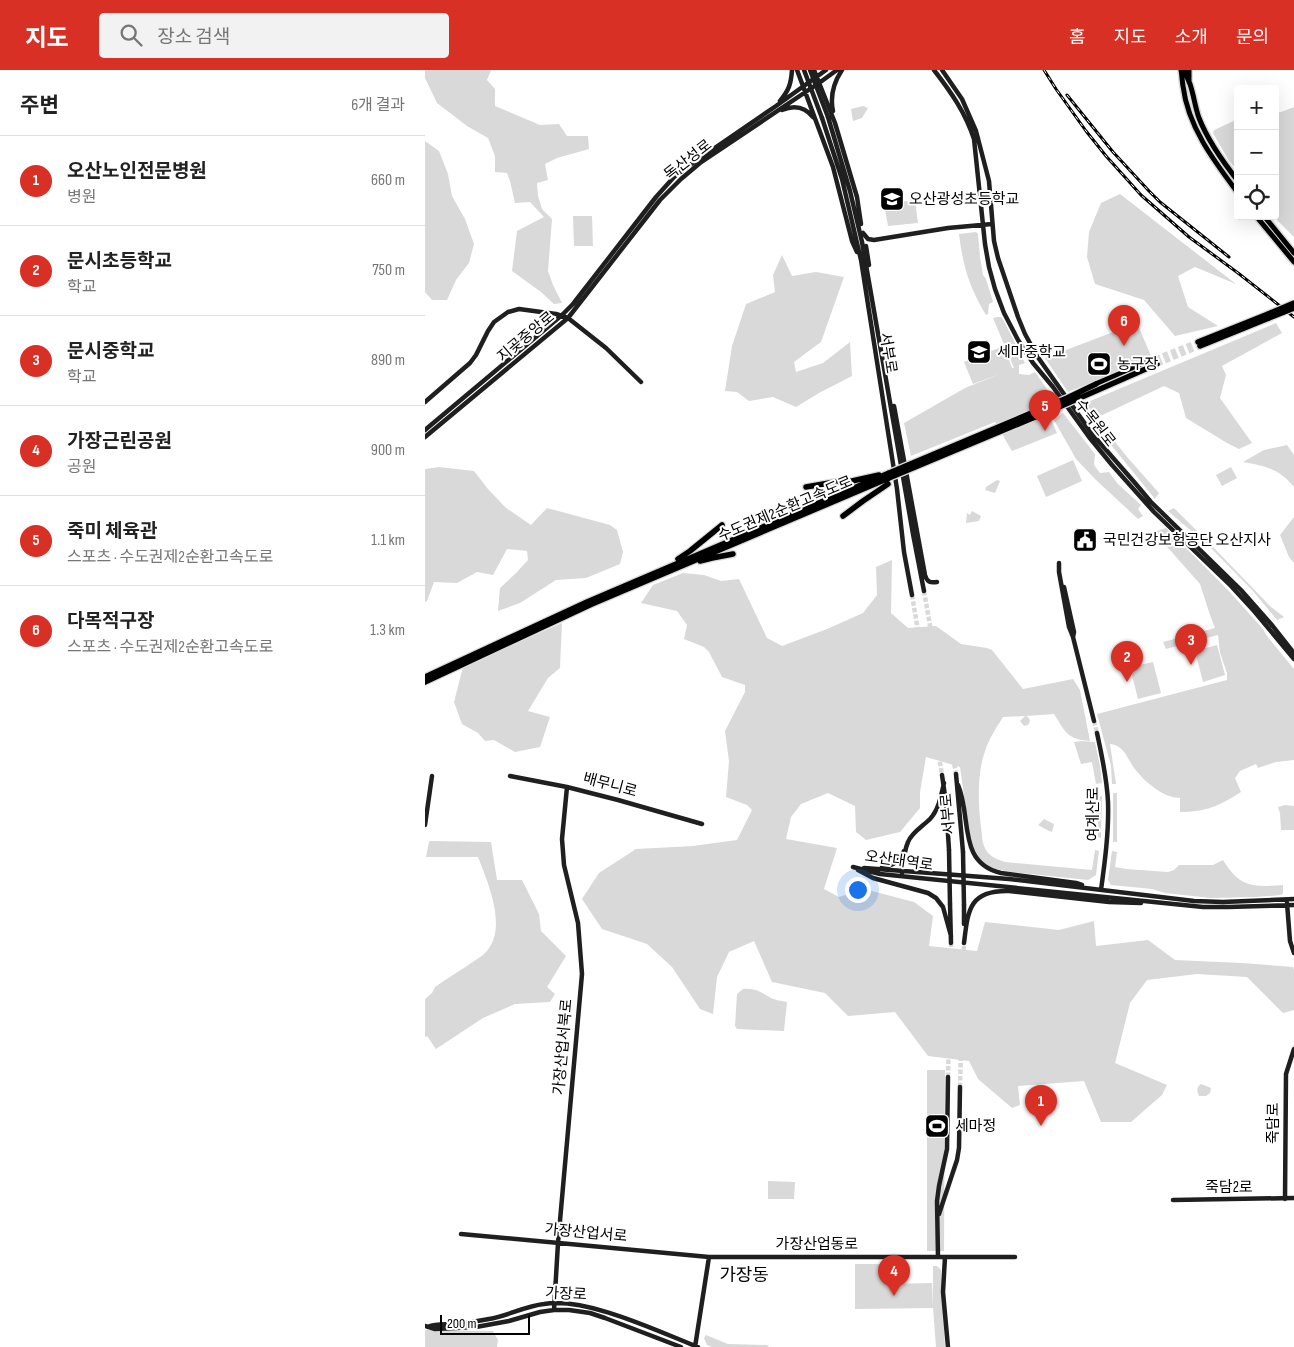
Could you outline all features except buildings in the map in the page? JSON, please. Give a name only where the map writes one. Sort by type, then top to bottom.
[{"type":"highway","points":[[1199,344],[1268,316],[1294,303]]},
{"type":"highway","points":[[1268,316],[1294,308]]},
{"type":"highway","name":"수도권제2순환고속도로","points":[[425,679],[488,652],[626,587],[912,469],[1057,408],[1156,361],[1067,398],[889,478]]},
{"type":"highway","points":[[806,487],[835,482],[889,478]]},
{"type":"highway","points":[[843,516],[889,478]]},
{"type":"highway","points":[[626,587],[684,556],[722,525]]},
{"type":"highway","points":[[626,587],[639,586],[702,560],[733,554]]},
{"type":"main road","points":[[1180,70],[1193,122],[1203,143],[1234,187]]},
{"type":"main road","points":[[1187,70],[1193,101],[1205,131],[1234,176]]},
{"type":"main road","points":[[1259,220],[1294,262]]},
{"type":"main road","points":[[1267,220],[1294,253]]},
{"type":"street","points":[[776,109],[787,94],[791,83],[792,70]]},
{"type":"street","points":[[797,70],[833,167],[852,241],[861,260]]},
{"type":"street","points":[[804,70],[825,118]]},
{"type":"street","points":[[810,70],[825,118]]},
{"type":"street","points":[[814,70],[835,123]]},
{"type":"street","name":"독산성로","points":[[805,90],[826,70]]},
{"type":"street","name":"독산성로","points":[[562,316],[674,177],[805,90],[819,84],[837,70]]},
{"type":"street","points":[[842,70],[835,84],[831,106],[857,198],[869,258]]},
{"type":"street","name":"수목원로","points":[[934,70],[955,98],[974,140],[989,267],[1003,313],[1018,340],[1089,437],[1132,488],[1154,512],[1231,586],[1294,659]]},
{"type":"street","name":"수목원로","points":[[942,70],[962,99],[977,130],[988,172],[994,241],[998,258],[1015,310],[1032,347],[1093,434],[1151,502],[1246,596],[1294,653]]},
{"type":"street","points":[[776,109],[801,108],[806,110],[817,121]]},
{"type":"street","name":"독산성로","points":[[568,318],[660,200],[681,179],[701,163],[776,109]]},
{"type":"street","name":"서부로","points":[[825,118],[861,260],[897,489],[911,595]]},
{"type":"street","name":"서부로","points":[[825,118],[850,191],[862,242],[924,591]]},
{"type":"street","points":[[863,233],[868,239],[874,240],[993,224]]},
{"type":"street","points":[[871,289],[868,248],[874,240]]},
{"type":"street","points":[[425,402],[470,363],[477,355],[491,326],[504,314],[513,310],[524,309],[568,318]]},
{"type":"street","name":"지곶중앙로","points":[[425,430],[562,316]]},
{"type":"street","name":"지곶중앙로","points":[[425,437],[568,318],[606,348],[641,382]]},
{"type":"street","points":[[884,367],[891,389],[925,575],[930,583],[937,582]]},
{"type":"street","points":[[1073,637],[1074,632],[1059,563],[1066,614],[1094,721]]},
{"type":"street","name":"여계산로","points":[[1097,733],[1104,761],[1108,802],[1107,835],[1100,896]]},
{"type":"street","name":"서부로","points":[[957,774],[963,852],[964,943],[967,918],[973,903],[987,893],[997,891],[1109,902],[1166,903]]},
{"type":"street","name":"서부로","points":[[943,775],[949,850],[951,936]]},
{"type":"street","points":[[425,825],[432,776]]},
{"type":"street","name":"배무니로","points":[[510,776],[567,787],[702,824]]},
{"type":"street","points":[[867,868],[892,866],[899,861],[911,836],[933,815],[939,804],[944,783]]},
{"type":"street","points":[[958,785],[962,798],[969,844],[974,857],[987,869],[1001,873],[1076,883],[1093,888]]},
{"type":"street","name":"가장산업서북로","points":[[554,1310],[558,1243],[582,974],[578,923],[564,865],[562,839],[567,787]]},
{"type":"street","points":[[902,873],[906,845]]},
{"type":"street","points":[[853,867],[873,878],[917,889],[936,898],[943,907],[951,936],[951,943]]},
{"type":"street","name":"오산대역로","points":[[853,867],[1212,907],[1287,902],[1294,899]]},
{"type":"street","name":"오산대역로","points":[[853,867],[880,874],[902,873],[1009,879],[1156,897],[1204,901],[1287,902],[1294,905]]},
{"type":"street","points":[[1287,902],[1290,941],[1294,954]]},
{"type":"street","name":"죽담로","points":[[1285,1199],[1286,1074],[1294,1049]]},
{"type":"street","points":[[938,1228],[939,1186],[947,1149],[948,1077]]},
{"type":"street","points":[[943,1272],[941,1264],[935,1257],[940,1211],[959,1148],[960,1088]]},
{"type":"street","name":"죽담2로","points":[[1173,1200],[1294,1198]]},
{"type":"street","name":"가장산업서로","points":[[461,1234],[709,1257]]},
{"type":"street","points":[[696,1347],[709,1257]]},
{"type":"street","name":"가장산업동로","points":[[709,1257],[1015,1257]]},
{"type":"street","points":[[945,1257],[943,1272],[945,1330],[948,1347]]},
{"type":"street","name":"가장로","points":[[427,1326],[490,1319],[543,1304],[571,1304],[590,1307],[622,1317],[696,1347]]},
{"type":"street","name":"가장로","points":[[427,1326],[435,1329],[476,1327],[540,1312],[569,1310],[590,1313],[681,1347]]},
{"type":"shaded area","points":[[425,70],[491,70],[487,80],[495,89],[495,106],[540,125],[559,124],[567,136],[588,136],[589,149],[557,158],[545,164],[548,180],[537,183],[542,209],[552,219],[548,271],[562,303],[554,304],[512,271],[517,231],[544,217],[530,202],[515,203],[507,173],[495,172],[495,156],[488,138],[467,126],[437,103],[425,78]]},
{"type":"shaded area","points":[[863,106],[868,108],[862,118],[853,121],[851,109]]},
{"type":"shaded area","points":[[1294,107],[1294,237],[1277,220],[1279,220],[1279,112]]},
{"type":"shaded area","points":[[1234,121],[1234,167],[1213,133],[1214,130]]},
{"type":"shaded area","points":[[425,141],[439,151],[448,174],[452,196],[465,219],[474,244],[469,263],[456,280],[447,300],[432,300],[425,292]]},
{"type":"shaded area","points":[[1120,194],[1236,284],[1195,267],[1178,276],[1188,307],[1218,326],[1175,336],[1144,300],[1095,284],[1087,257],[1089,232],[1101,203]]},
{"type":"shaded area","points":[[915,200],[918,223],[888,226],[884,204]]},
{"type":"shaded area","points":[[573,216],[592,216],[593,246],[574,246]]},
{"type":"shaded area","points":[[976,232],[978,234],[983,275],[993,302],[989,304],[988,314],[986,315],[975,295],[968,276],[959,234]]},
{"type":"shaded area","points":[[782,255],[792,276],[816,272],[844,277],[821,342],[794,362],[796,372],[823,363],[850,342],[852,376],[796,407],[773,397],[749,401],[737,392],[725,391],[732,346],[746,304],[775,292],[773,275]]},
{"type":"shaded area","points":[[1001,317],[1004,321],[1025,363],[1019,365],[1019,374],[1029,375],[1035,372],[1051,395],[1043,402],[1057,433],[1012,451],[995,422],[911,456],[904,423],[965,388],[1000,374],[973,384],[964,362],[1004,346],[1012,368],[1014,368],[993,318]]},
{"type":"shaded area","points":[[1137,323],[1152,358],[1068,392],[1045,358]]},
{"type":"shaded area","points":[[1276,323],[1282,333],[1222,366],[1226,375],[1220,398],[1252,443],[1239,449],[1186,418],[1179,393],[1164,386],[1096,418],[1159,493],[1155,499],[1081,408],[1083,404]]},
{"type":"shaded area","points":[[1063,413],[1095,454],[1094,465],[1100,473],[1109,472],[1118,484],[1141,505],[1138,509],[1143,516],[1138,519],[1076,459],[1054,420]]},
{"type":"shaded area","points":[[1287,445],[1294,455],[1294,487],[1283,476],[1271,469],[1243,462],[1264,450]]},
{"type":"shaded area","points":[[1073,460],[1082,481],[1046,497],[1037,476]]},
{"type":"shaded area","points":[[439,467],[474,471],[506,508],[531,525],[547,508],[610,525],[617,530],[623,552],[620,564],[586,578],[556,580],[520,603],[498,611],[500,588],[528,560],[527,551],[507,549],[493,575],[477,572],[457,583],[434,582],[425,602],[425,469]]},
{"type":"shaded area","points":[[1231,467],[1237,478],[1222,486],[1216,475]]},
{"type":"shaded area","points":[[997,480],[1000,481],[995,493],[985,490],[986,487]]},
{"type":"shaded area","points":[[1174,508],[1271,607],[1284,617],[1277,620],[1253,591],[1210,547],[1168,511]]},
{"type":"shaded area","points":[[972,511],[981,516],[979,521],[966,523],[967,513],[970,515]]},
{"type":"shaded area","points":[[1294,517],[1294,563],[1289,557],[1280,535]]},
{"type":"shaded area","points":[[1166,528],[1227,589],[1263,629],[1294,669],[1294,760],[1276,762],[1258,768],[1256,764],[1240,771],[1235,778],[1241,792],[1212,807],[1189,812],[1180,812],[1180,798],[1167,795],[1154,788],[1138,773],[1122,749],[1110,744],[1116,784],[1112,784],[1111,766],[1097,714],[1227,680],[1227,673],[1220,653],[1218,635],[1166,649],[1163,642],[1215,628],[1200,584],[1154,532]]},
{"type":"shaded area","points":[[892,560],[891,613],[908,628],[936,626],[961,644],[992,650],[1023,689],[1073,679],[1080,690],[1090,741],[1076,739],[1068,734],[1054,714],[1026,716],[1030,721],[1028,725],[1024,726],[1020,721],[1025,716],[1003,717],[993,734],[982,760],[979,779],[979,799],[982,837],[984,846],[990,855],[1005,862],[1092,870],[1095,850],[1099,851],[1096,875],[1088,880],[1011,872],[989,867],[977,857],[971,845],[960,767],[926,757],[920,792],[920,808],[900,832],[866,840],[856,832],[855,806],[828,793],[801,804],[791,817],[786,839],[837,848],[824,889],[839,897],[864,889],[914,902],[933,916],[929,946],[977,951],[985,922],[1059,930],[1094,921],[1096,946],[1148,940],[1175,960],[1293,967],[1294,1010],[1283,1013],[1247,977],[1197,974],[1147,980],[1130,1003],[1115,1063],[1167,1085],[1162,1095],[1131,1122],[1101,1122],[1084,1081],[1018,1086],[1020,1105],[1012,1108],[978,1079],[969,1061],[928,1056],[895,1012],[848,1016],[825,993],[772,982],[754,941],[729,952],[717,977],[713,1014],[700,1009],[672,967],[647,944],[602,929],[582,899],[599,873],[636,849],[693,846],[737,840],[752,810],[747,805],[726,797],[729,761],[725,731],[745,692],[745,685],[722,677],[709,652],[704,647],[684,639],[687,625],[677,611],[641,603],[653,585],[683,573],[704,575],[721,581],[739,579],[767,638],[782,646],[863,613],[877,595],[876,567]]},
{"type":"shaded area","points":[[562,623],[560,668],[548,678],[528,711],[550,717],[540,747],[515,752],[494,740],[485,741],[478,733],[462,724],[454,702],[463,667]]},
{"type":"shaded area","points":[[1217,645],[1225,675],[1203,682],[1195,651]]},
{"type":"shaded area","points":[[1153,662],[1161,693],[1138,699],[1130,667]]},
{"type":"shaded area","points":[[1074,742],[1095,742],[1102,783],[1096,784],[1092,762],[1081,764]]},
{"type":"shaded area","points":[[1113,793],[1117,793],[1117,842],[1113,842]]},
{"type":"shaded area","points":[[1102,796],[1101,838],[1098,837],[1098,797]]},
{"type":"shaded area","points":[[1285,805],[1294,806],[1294,830],[1281,830],[1278,807]]},
{"type":"shaded area","points":[[1044,819],[1054,824],[1052,832],[1038,825]]},
{"type":"shaded area","points":[[430,841],[491,842],[497,880],[522,880],[539,914],[541,931],[566,956],[547,987],[555,994],[550,1002],[515,1004],[483,1018],[436,1049],[427,1036],[425,1037],[425,999],[432,993],[435,987],[483,955],[491,945],[495,934],[496,921],[491,893],[478,857],[426,857]]},
{"type":"shaded area","points":[[1112,851],[1117,852],[1115,867],[1126,869],[1168,872],[1174,870],[1179,865],[1213,865],[1223,860],[1235,876],[1242,881],[1248,884],[1263,886],[1283,885],[1283,893],[1281,895],[1256,897],[1211,898],[1111,885],[1108,880]]},
{"type":"shaded area","points":[[743,989],[761,992],[773,999],[787,1002],[784,1031],[737,1029],[735,1026],[737,994]]},
{"type":"shaded area","points":[[927,1070],[945,1070],[944,1251],[927,1251]]},
{"type":"shaded area","points":[[1201,1084],[1211,1088],[1210,1093],[1206,1096],[1199,1096],[1197,1089]]},
{"type":"shaded area","points":[[768,1181],[795,1182],[794,1199],[768,1199]]},
{"type":"shaded area","points":[[855,1264],[885,1264],[886,1284],[932,1283],[933,1307],[933,1266],[937,1266],[941,1270],[945,1347],[936,1347],[933,1308],[855,1309]]},
{"type":"shaded area","points":[[425,1330],[493,1331],[498,1340],[497,1347],[425,1347]]},
{"type":"shaded area","points":[[706,1335],[728,1344],[767,1345],[769,1347],[712,1347],[707,1345],[704,1338]]},
{"type":"tunnel","points":[[1155,359],[1198,342]]},
{"type":"tunnel","points":[[1157,364],[1200,346]]},
{"type":"tunnel","points":[[924,591],[956,774]]},
{"type":"tunnel","points":[[912,595],[942,775]]},
{"type":"tunnel","points":[[1094,721],[1097,733]]},
{"type":"tunnel","points":[[948,1077],[951,943]]},
{"type":"tunnel","points":[[960,1087],[964,943]]},
{"type":"railway","points":[[1044,70],[1086,131],[1141,195],[1189,237],[1294,317]]},
{"type":"railway","points":[[1067,95],[1113,152],[1149,191],[1229,257]]},
{"type":"place","name":"오산광성초등학교","points":[[892,199]]},
{"type":"place","name":"다목적구장","points":[[1124,346]]},
{"type":"place","name":"세마중학교","points":[[979,352]]},
{"type":"place","name":"농구장","points":[[1099,364]]},
{"type":"place","name":"죽미 체육관","points":[[1045,431]]},
{"type":"place","name":"국민건강보험공단 오산지사","points":[[1085,540]]},
{"type":"place","name":"문시중학교","points":[[1191,665]]},
{"type":"place","name":"문시초등학교","points":[[1127,682]]},
{"type":"place","name":"세마정","points":[[937,1126]]},
{"type":"place","name":"오산노인전문병원","points":[[1041,1126]]},
{"type":"place","name":"가장근린공원","points":[[894,1296]]},
{"type":"district","name":"가장동","points":[[744,1275]]}]
